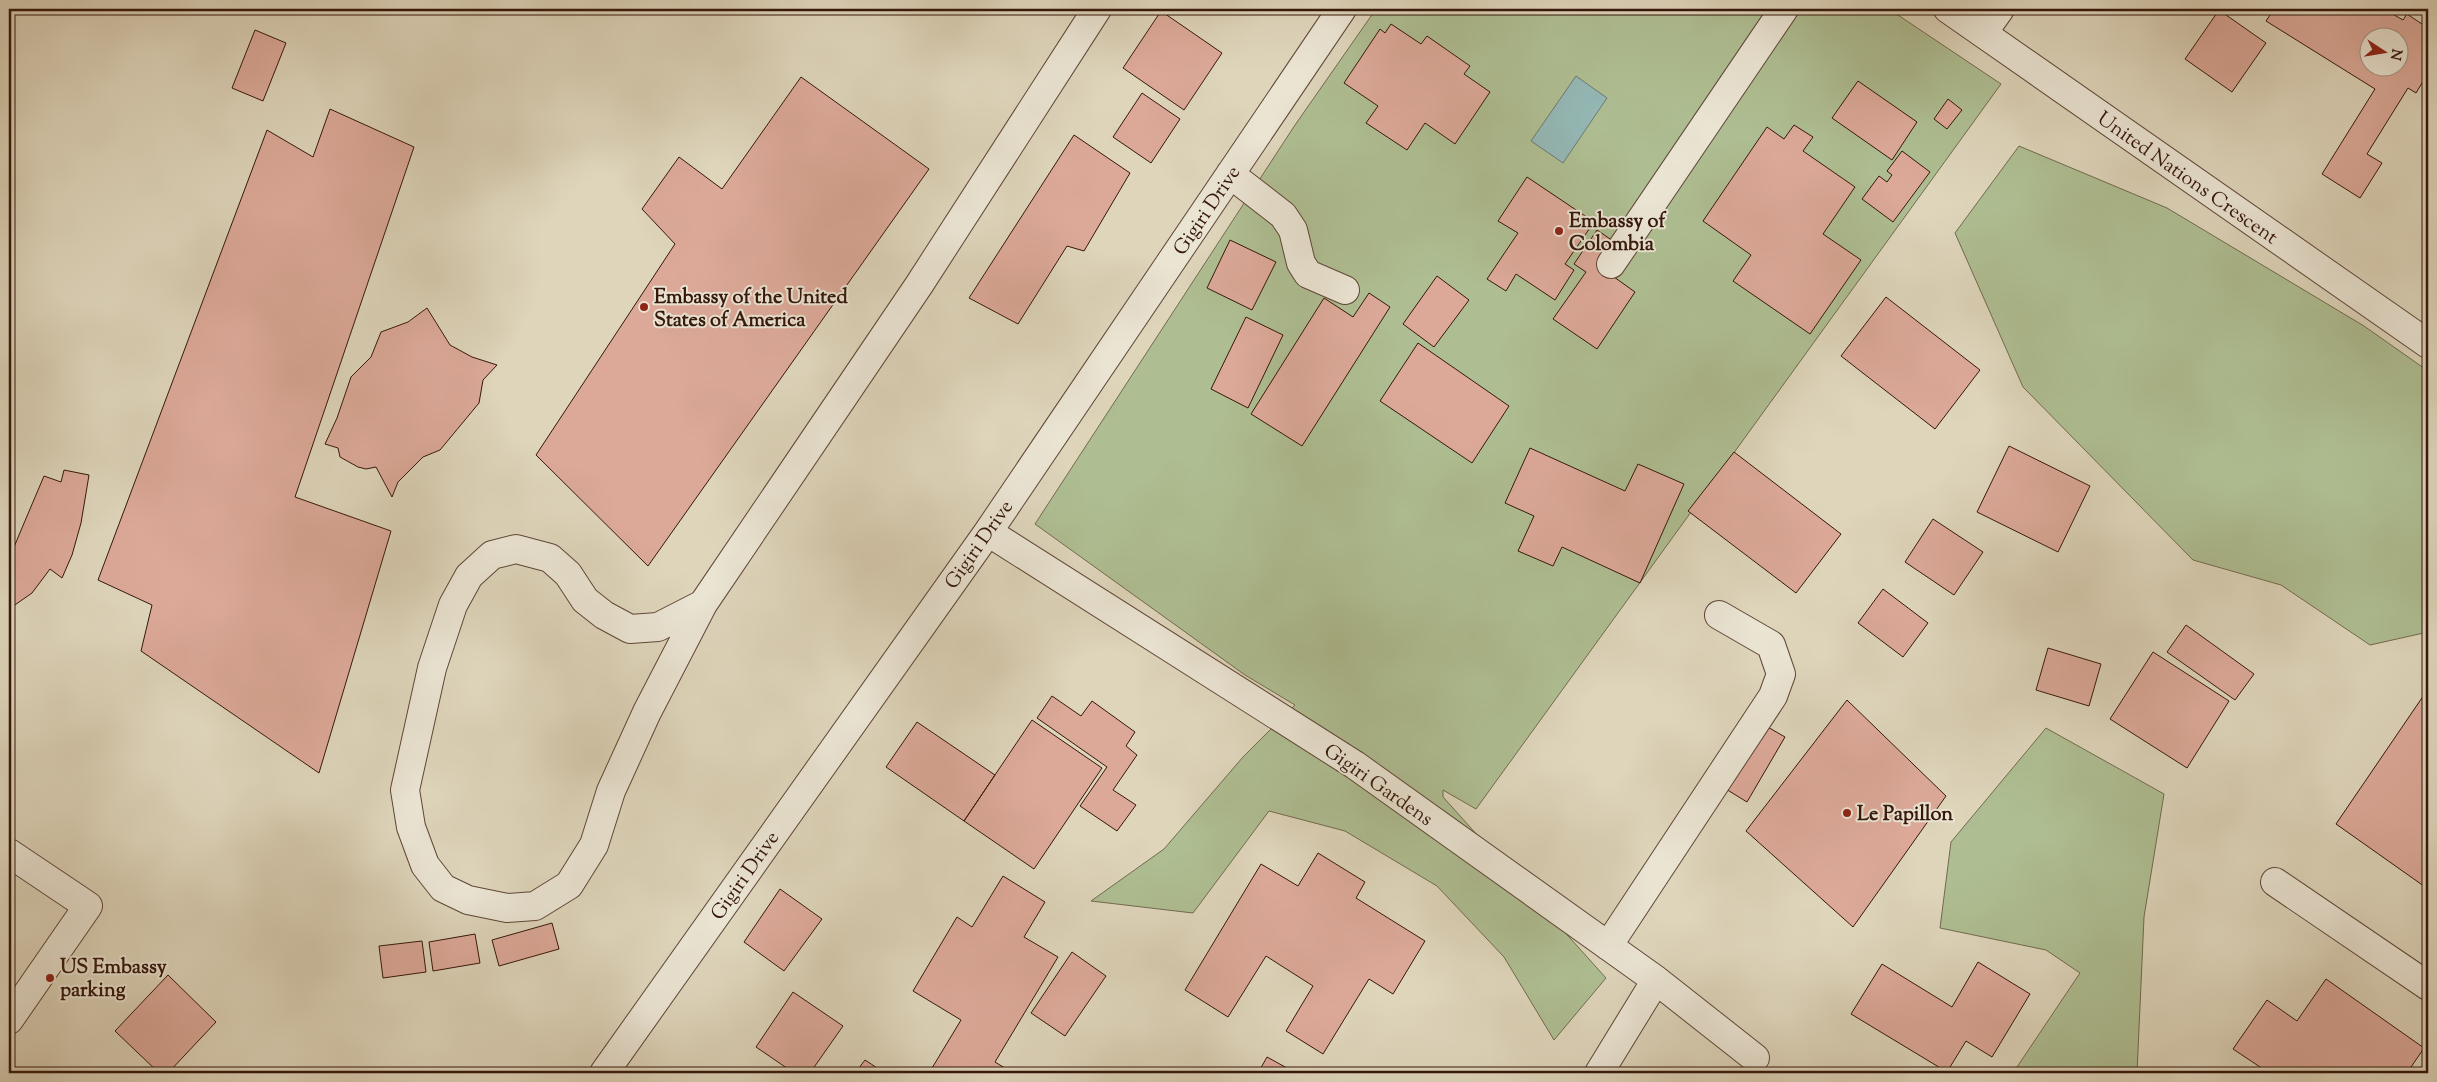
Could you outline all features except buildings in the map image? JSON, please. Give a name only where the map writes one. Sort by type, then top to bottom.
[{"type":"street","points":[[703,604],[658,627],[630,629],[604,615],[585,600],[568,574],[550,558],[516,549],[492,555],[469,576],[452,605],[432,668],[405,790],[411,827],[425,865],[443,888],[468,900],[507,908],[534,906],[569,885],[594,845],[611,791],[647,712],[703,604],[919,285],[1097,9]]},
{"type":"street","name":"Gigiri Drive","points":[[604,1073],[988,532],[1342,9]]},
{"type":"street","points":[[1611,264],[1784,9]]},
{"type":"street","name":"United Nations Crescent","points":[[1948,9],[2428,344]]},
{"type":"street","points":[[1983,33],[2000,9]]},
{"type":"street","points":[[1230,174],[1283,215],[1293,230],[1301,263],[1308,274],[1345,290]]},
{"type":"street","name":"Gigiri Gardens","points":[[988,532],[1355,765],[1656,980],[1755,1058]]},
{"type":"street","points":[[1608,946],[1773,696],[1780,674],[1771,645],[1719,615]]},
{"type":"street","points":[[9,853],[88,906],[9,1020]]},
{"type":"street","points":[[2275,882],[2428,986]]},
{"type":"street","points":[[1599,1073],[1656,980]]},
{"type":"green space","points":[[1376,9],[1889,9],[2001,84],[1476,809],[1443,790],[1443,797],[1606,978],[1554,1040],[1504,957],[1437,886],[1345,831],[1269,811],[1193,913],[1091,901],[1164,849],[1243,757],[1295,705],[1245,675],[1035,524],[1295,125]]},
{"type":"green space","points":[[2019,146],[2167,208],[2364,326],[2428,371],[2428,632],[2370,645],[2281,585],[2193,560],[2023,387],[1955,233]]},
{"type":"green space","points":[[2046,728],[2164,794],[2144,917],[2137,1073],[2013,1073],[2080,973],[2046,950],[1940,928],[1951,842]]},
{"type":"water","points":[[1576,76],[1607,98],[1563,163],[1531,141]]},
{"type":"place","name":"Embassy of Colombia","points":[[1559,231]]},
{"type":"place","name":"Embassy of the United States of America","points":[[644,307]]},
{"type":"place","name":"Le Papillon","points":[[1847,813]]},
{"type":"place","name":"US Embassy parking","points":[[50,978]]}]
